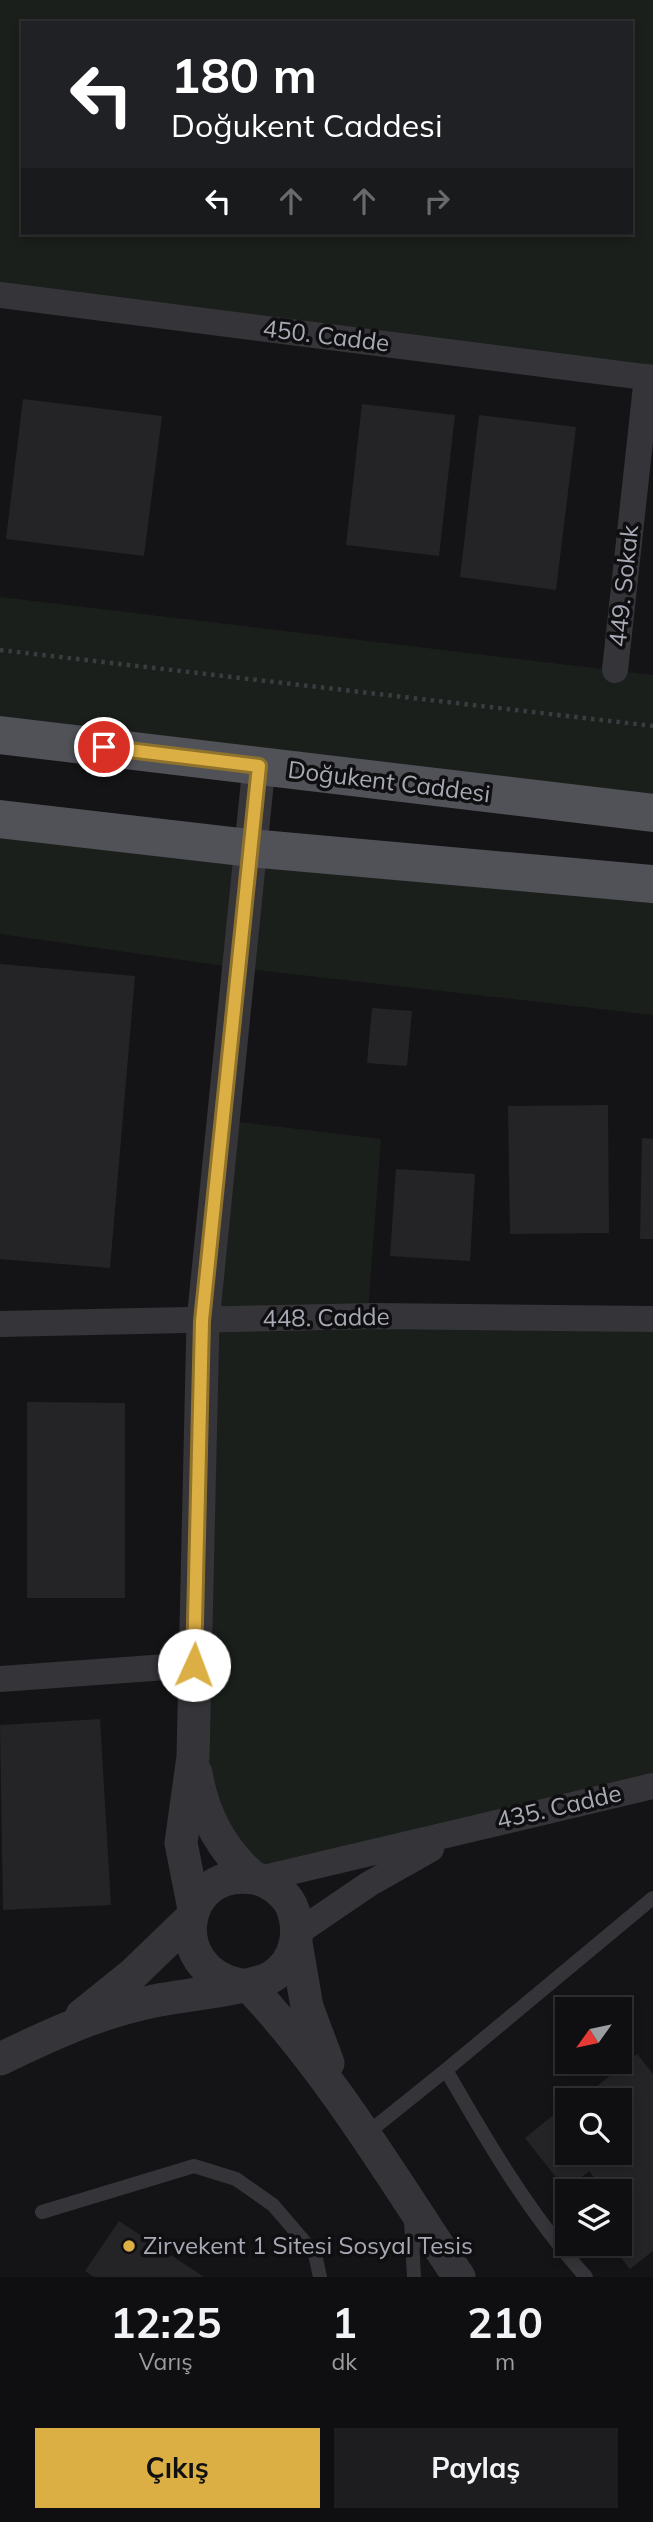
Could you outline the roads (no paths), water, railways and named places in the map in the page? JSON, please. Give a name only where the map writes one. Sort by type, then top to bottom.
[{"type":"main road","name":"Doğukent Caddesi","points":[[0,735],[653,813]]},
{"type":"main road","points":[[0,819],[250,848],[653,884]]},
{"type":"street","name":"450. Cadde","points":[[0,295],[650,377]]},
{"type":"street","name":"449. Sokak","points":[[615,670],[650,377]]},
{"type":"street","points":[[259,766],[202,1321],[193,1756],[181,1843],[192,1914],[191,1945],[196,1958],[215,1977],[244,1985],[285,2024],[340,2095],[459,2277]]},
{"type":"street","name":"448. Cadde","points":[[0,1324],[376,1316],[653,1319]]},
{"type":"street","points":[[0,1679],[194,1665]]},
{"type":"street","points":[[193,1756],[200,1794],[211,1824],[224,1848],[257,1879],[276,1887],[288,1900],[295,1916],[307,2007],[340,2095]]},
{"type":"street","name":"435. Cadde","points":[[466,1829],[653,1786]]},
{"type":"street","points":[[69,2025],[133,1974],[192,1914],[201,1897],[225,1880],[257,1879],[358,1858],[466,1829]]},
{"type":"street","points":[[0,2059],[69,2025],[152,2001],[261,1982],[279,1972],[292,1956],[297,1938],[369,1884],[466,1829]]},
{"type":"lane","points":[[365,2134],[653,1898]]},
{"type":"lane","points":[[446,2070],[492,2150],[550,2237],[586,2277]]},
{"type":"lane","points":[[42,2212],[194,2166],[236,2179],[273,2205],[314,2254],[320,2277]]},
{"type":"lane","points":[[411,2204],[414,2277]]},
{"type":"place","name":"Zirvekent 1 Sitesi Sosyal Tesis","points":[[129,2246]]}]
